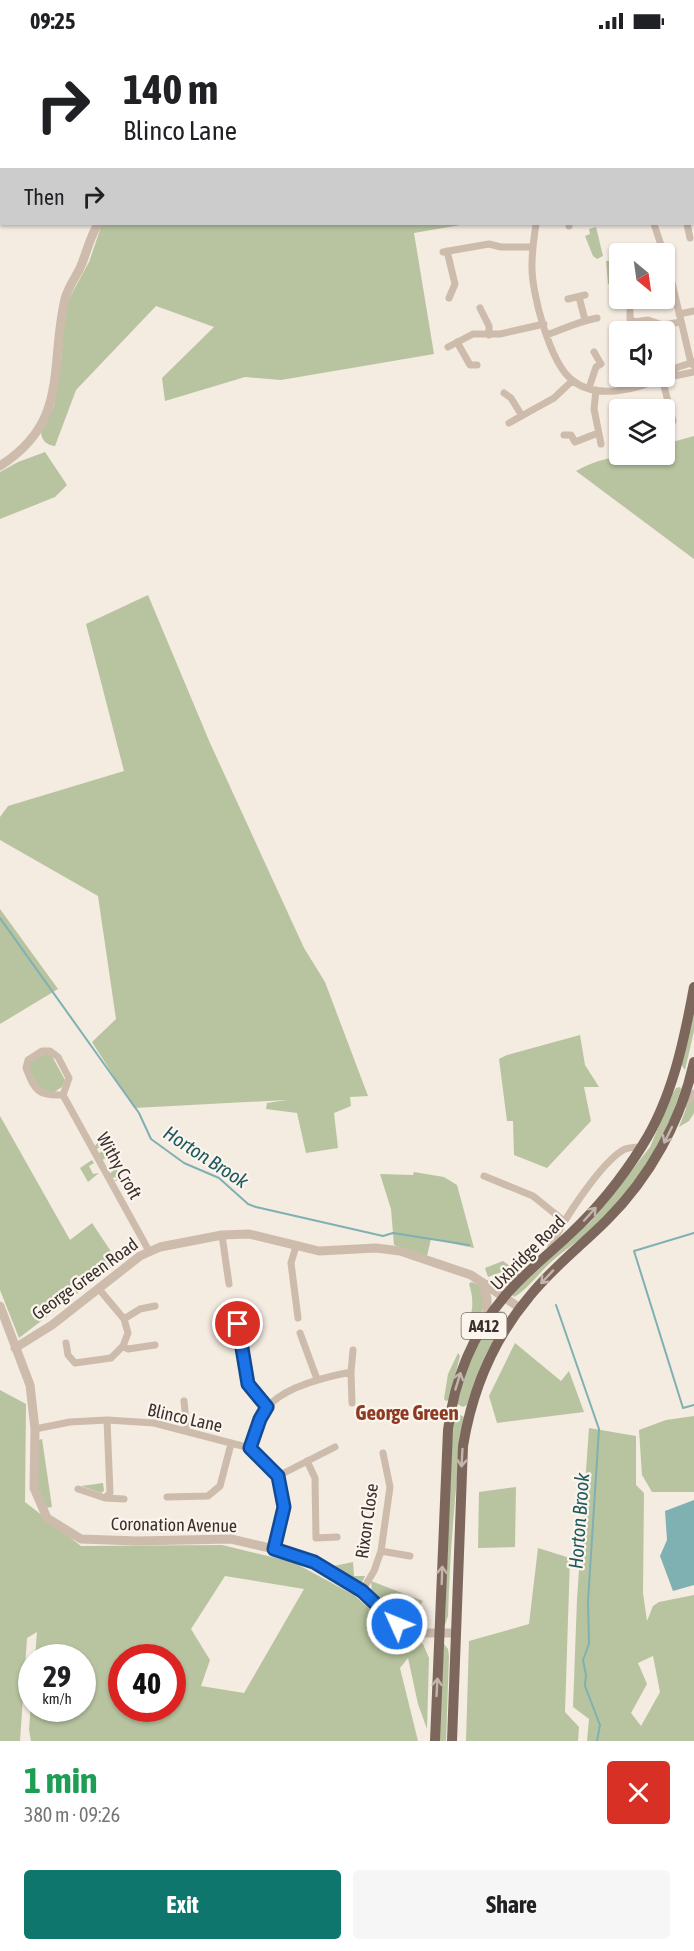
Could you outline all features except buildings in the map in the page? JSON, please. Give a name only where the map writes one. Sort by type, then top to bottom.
[{"type":"main road","name":"Uxbridge Road","points":[[435,1741],[450,1409],[464,1363],[487,1320],[504,1297],[592,1212],[642,1147],[673,1078],[694,987]]},
{"type":"main road","name":"Uxbridge Road","points":[[452,1741],[463,1446],[469,1413],[483,1371],[497,1343],[520,1308],[563,1259],[624,1203],[640,1181],[665,1143],[680,1111],[692,1081],[694,1062]]},
{"type":"street","points":[[0,466],[34,438],[49,409],[56,383],[57,352],[66,297],[98,225]]},
{"type":"street","points":[[536,225],[532,266],[533,282],[549,346],[560,368],[572,381],[592,389],[617,390],[628,387]]},
{"type":"street","points":[[654,225],[659,243]]},
{"type":"street","points":[[687,225],[690,238]]},
{"type":"street","points":[[449,298],[455,284],[445,252],[489,244],[501,247],[533,247]]},
{"type":"street","points":[[568,299],[582,296],[585,320]]},
{"type":"street","points":[[675,299],[693,364],[675,369]]},
{"type":"street","points":[[480,308],[489,326],[489,335]]},
{"type":"street","points":[[630,311],[630,319],[635,322],[648,320],[663,325],[694,311]]},
{"type":"street","points":[[547,335],[573,323],[597,318]]},
{"type":"street","points":[[448,347],[473,334],[489,335],[544,324]]},
{"type":"street","points":[[458,342],[470,365],[477,365]]},
{"type":"street","points":[[594,352],[601,364],[596,367],[592,389],[601,444]]},
{"type":"street","points":[[675,375],[694,372]]},
{"type":"street","points":[[509,423],[554,398],[572,381]]},
{"type":"street","points":[[504,393],[511,398],[522,416]]},
{"type":"street","points":[[564,435],[571,435],[575,442],[598,433]]},
{"type":"street","name":"Withy Croft","points":[[63,1095],[46,1096],[39,1091],[26,1068],[28,1060],[42,1051],[50,1051],[58,1057],[69,1078],[63,1095],[149,1251]]},
{"type":"street","points":[[673,1078],[692,1081]]},
{"type":"street","points":[[680,1111],[694,1093]]},
{"type":"street","points":[[548,1254],[564,1221],[611,1160],[625,1148],[642,1147]]},
{"type":"street","points":[[484,1176],[533,1196],[564,1221]]},
{"type":"street","name":"George Green Road","points":[[15,1348],[52,1325],[122,1269],[149,1251],[222,1235],[249,1234],[319,1251],[376,1248],[400,1251],[471,1275],[520,1308]]},
{"type":"street","points":[[222,1235],[229,1284]]},
{"type":"street","points":[[296,1246],[291,1263],[298,1318]]},
{"type":"street","points":[[487,1320],[484,1283],[525,1276]]},
{"type":"street","points":[[66,1343],[68,1355],[75,1363],[111,1358],[123,1346],[128,1333],[124,1320],[99,1289]]},
{"type":"street","name":"Coronation Avenue","points":[[0,1306],[30,1385],[35,1430],[34,1488],[47,1518],[81,1539],[137,1542],[231,1539],[274,1549],[314,1562],[362,1591],[397,1624],[425,1633],[456,1633]]},
{"type":"street","points":[[124,1320],[140,1309],[155,1306]]},
{"type":"street","points":[[236,1311],[248,1384],[267,1407]]},
{"type":"street","points":[[300,1332],[317,1378]]},
{"type":"street","points":[[123,1346],[128,1349],[155,1345]]},
{"type":"street","points":[[352,1402],[353,1350]]},
{"type":"street","points":[[274,1549],[284,1507],[278,1476],[250,1448],[260,1419],[267,1407],[284,1395],[317,1378],[351,1372]]},
{"type":"street","points":[[184,1401],[187,1431]]},
{"type":"street","points":[[105,1498],[110,1493],[106,1420]]},
{"type":"street","name":"Blinco Lane","points":[[35,1430],[70,1422],[106,1420],[154,1423],[250,1448]]},
{"type":"street","points":[[167,1497],[208,1496],[220,1486],[231,1444]]},
{"type":"street","points":[[278,1476],[335,1447]]},
{"type":"street","name":"Rixon Close","points":[[362,1591],[374,1571],[381,1551],[390,1487],[383,1454]]},
{"type":"street","points":[[307,1461],[315,1478],[316,1538],[337,1538]]},
{"type":"street","points":[[78,1489],[105,1498],[124,1499]]},
{"type":"street","points":[[381,1551],[410,1556]]},
{"type":"green space","points":[[102,225],[460,225],[414,233],[434,354],[281,380],[245,377],[165,401],[162,378],[214,327],[156,306],[76,390],[55,446],[47,444],[41,433],[54,406],[65,313],[70,297],[89,262]]},
{"type":"green space","points":[[596,227],[603,256],[597,259],[593,256],[585,236],[590,234],[589,229]]},
{"type":"green space","points":[[606,261],[609,261],[608,284]]},
{"type":"green space","points":[[694,436],[694,559],[576,471],[609,459],[609,465],[675,465],[675,441]]},
{"type":"green space","points":[[45,452],[67,485],[55,497],[0,519],[0,472],[18,462]]},
{"type":"green space","points":[[148,595],[210,743],[304,948],[325,982],[368,1096],[350,1097],[351,1106],[334,1113],[338,1148],[306,1153],[297,1113],[266,1109],[267,1103],[287,1100],[134,1108],[92,1042],[116,1019],[98,896],[0,840],[0,817],[8,806],[124,771],[86,624]]},
{"type":"green space","points":[[0,909],[58,989],[0,1024]]},
{"type":"green space","points":[[694,1004],[694,1031],[685,1070],[680,1063]]},
{"type":"green space","points":[[580,1035],[585,1065],[599,1087],[584,1087],[591,1121],[547,1168],[514,1155],[513,1121],[507,1121],[499,1059]]},
{"type":"green space","points":[[46,1053],[52,1056],[65,1080],[62,1087],[51,1094],[43,1093],[29,1071],[30,1061]]},
{"type":"green space","points":[[680,1087],[667,1127],[646,1164],[622,1198],[593,1228],[555,1258],[514,1297],[512,1295],[515,1291],[591,1221],[607,1202],[650,1147],[672,1095],[676,1088]]},
{"type":"green space","points":[[694,1095],[694,1113],[689,1121],[679,1127],[688,1103]]},
{"type":"green space","points":[[0,1116],[70,1240],[92,1223],[118,1262],[19,1338],[0,1290]]},
{"type":"green space","points":[[101,1139],[112,1152],[116,1163],[118,1180],[112,1182],[117,1179],[115,1177],[110,1179],[108,1175],[113,1171],[106,1158],[100,1161],[97,1155],[102,1151],[100,1147],[95,1150],[93,1148]]},
{"type":"green space","points":[[92,1160],[94,1163],[89,1166],[93,1174],[99,1173],[88,1182],[80,1168]]},
{"type":"green space","points":[[414,1172],[444,1177],[457,1185],[474,1248],[431,1239],[427,1256],[394,1245],[391,1209],[380,1174],[413,1175]]},
{"type":"green space","points":[[503,1261],[513,1268],[488,1277],[485,1268]]},
{"type":"green space","points":[[471,1282],[484,1292],[485,1299],[480,1317],[467,1339],[465,1327],[472,1306],[469,1284]]},
{"type":"green space","points":[[500,1311],[505,1312],[505,1320],[484,1358],[467,1405],[463,1407],[457,1404],[463,1379],[478,1343]]},
{"type":"green space","points":[[515,1343],[561,1381],[569,1371],[584,1412],[497,1423],[489,1396]]},
{"type":"green space","points":[[458,1353],[460,1356],[449,1400],[446,1401],[444,1399],[448,1374]]},
{"type":"green space","points":[[0,1390],[26,1404],[25,1502],[81,1546],[222,1545],[293,1562],[354,1595],[404,1640],[403,1634],[423,1644],[429,1658],[427,1729],[418,1704],[408,1658],[400,1668],[418,1741],[31,1741],[30,1722],[96,1722],[96,1644],[36,1644],[37,1632],[27,1638],[27,1644],[18,1644],[20,1741],[0,1741]],"holes":[[[225,1576],[304,1589],[244,1693],[201,1686],[210,1660],[191,1629]]]},
{"type":"green space","points":[[457,1413],[464,1417],[464,1421],[453,1518],[448,1616],[445,1625],[449,1467]]},
{"type":"green space","points":[[694,1416],[694,1492],[652,1492],[642,1475],[639,1430],[666,1420]]},
{"type":"green space","points":[[589,1428],[636,1436],[636,1485],[644,1493],[643,1593],[647,1621],[653,1606],[659,1602],[694,1595],[694,1741],[587,1741],[589,1719],[573,1707],[577,1599]],"holes":[[[653,1656],[660,1692],[641,1726],[631,1713],[647,1684],[638,1663]]]},
{"type":"green space","points":[[42,1439],[52,1507],[44,1508],[39,1498],[35,1441]]},
{"type":"green space","points":[[103,1483],[104,1491],[101,1493],[81,1486]]},
{"type":"green space","points":[[516,1487],[515,1547],[478,1548],[479,1492]]},
{"type":"green space","points":[[538,1548],[570,1558],[565,1712],[579,1727],[578,1741],[466,1741],[469,1641],[529,1624]]},
{"type":"green space","points":[[353,1562],[354,1576],[365,1576],[361,1585],[329,1567]]},
{"type":"green space","points":[[371,1581],[423,1601],[410,1619],[401,1618],[372,1594]]},
{"type":"green space","points":[[444,1644],[449,1656],[446,1741],[437,1741]]},
{"type":"water","points":[[694,1500],[694,1585],[673,1591],[660,1556],[667,1540],[665,1511]]},
{"type":"waterway","name":"Horton Brook","points":[[0,918],[139,1113],[151,1139],[184,1163],[219,1178],[248,1204],[256,1207],[383,1236],[393,1233],[469,1245]]},
{"type":"waterway","points":[[694,1233],[634,1251],[683,1408],[694,1405]]},
{"type":"waterway","name":"Horton Brook","points":[[556,1305],[599,1429],[588,1601],[589,1644],[583,1660],[586,1675],[585,1686],[600,1725],[597,1741]]},
{"type":"district","name":"George Green","points":[[407,1413]]},
{"type":"route","points":[[238,1324],[248,1384],[267,1407],[260,1419],[250,1448],[278,1476],[284,1507],[274,1549],[314,1562],[362,1591],[397,1624]]}]
